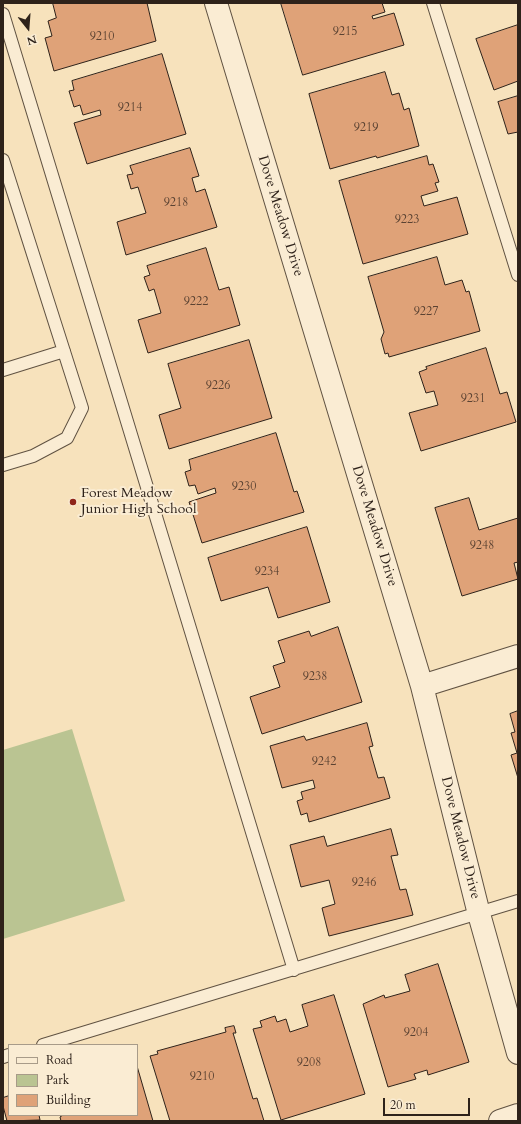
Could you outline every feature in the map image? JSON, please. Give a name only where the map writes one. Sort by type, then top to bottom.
[{"type":"street","name":"Dove Meadow Drive","points":[[216,3],[422,686],[479,914],[518,1053]]},
{"type":"street","points":[[422,686],[518,656]]},
{"type":"street","points":[[500,1121],[518,1116]]},
{"type":"lane","points":[[433,3],[518,275]]},
{"type":"lane","points":[[3,14],[294,970]]},
{"type":"lane","points":[[3,160],[6,183],[82,408],[67,438],[33,456],[3,465]]},
{"type":"lane","points":[[3,370],[64,351]]},
{"type":"lane","points":[[46,1044],[518,901]]},
{"type":"green space","points":[[72,729],[125,901],[3,939],[3,750]]},
{"type":"building","points":[[53,3],[147,3],[156,41],[54,71],[45,38],[52,36],[48,21],[56,18]]},
{"type":"building","points":[[281,3],[382,3],[385,12],[372,16],[373,19],[394,13],[404,45],[303,75]]},
{"type":"building","points":[[518,25],[518,81],[494,90],[476,39]]},
{"type":"building","points":[[162,54],[186,134],[87,164],[74,123],[101,115],[100,110],[83,115],[80,105],[74,107],[69,91],[74,90],[72,81]]},
{"type":"building","points":[[385,72],[392,95],[399,93],[404,110],[409,108],[419,146],[330,169],[309,94]]},
{"type":"building","points":[[518,96],[518,132],[508,134],[498,102]]},
{"type":"building","points":[[190,148],[199,176],[192,178],[196,192],[205,189],[217,227],[126,255],[117,222],[146,213],[138,187],[131,189],[127,175],[133,174],[130,166]]},
{"type":"building","points":[[427,156],[429,165],[433,164],[439,182],[435,183],[438,191],[421,196],[424,206],[457,197],[468,234],[363,264],[339,181]]},
{"type":"building","points":[[206,248],[219,290],[229,287],[240,325],[148,353],[138,320],[161,313],[154,289],[149,291],[144,277],[150,275],[147,266]]},
{"type":"building","points":[[437,257],[445,285],[462,280],[466,292],[469,291],[480,331],[389,357],[388,353],[385,354],[381,339],[384,332],[368,277]]},
{"type":"building","points":[[249,340],[272,418],[169,449],[159,415],[181,408],[168,364]]},
{"type":"building","points":[[486,348],[500,394],[507,392],[516,422],[421,451],[409,413],[438,405],[434,391],[426,393],[419,372],[427,369],[426,367]]},
{"type":"building","points":[[276,433],[294,492],[297,491],[304,512],[202,543],[189,502],[216,493],[215,488],[198,494],[195,485],[189,486],[185,472],[191,470],[189,460]]},
{"type":"building","points":[[469,498],[479,530],[518,518],[518,562],[514,563],[518,579],[462,596],[435,508]]},
{"type":"building","points":[[307,527],[330,602],[278,618],[268,587],[221,601],[208,558]]},
{"type":"building","points":[[338,627],[362,702],[262,734],[250,697],[280,687],[273,666],[285,662],[278,641],[309,631],[311,636]]},
{"type":"building","points":[[518,711],[518,778],[511,755],[517,753],[511,733],[515,732],[510,714]]},
{"type":"building","points":[[367,723],[373,746],[369,747],[378,778],[384,777],[390,798],[309,822],[307,813],[301,815],[297,801],[303,799],[301,792],[315,788],[313,780],[282,788],[270,746],[304,736],[306,740]]},
{"type":"building","points":[[391,829],[398,855],[391,856],[400,890],[406,889],[413,915],[329,936],[322,908],[335,904],[329,880],[301,887],[290,845],[324,836],[327,846]]},
{"type":"building","points":[[438,964],[469,1062],[428,1075],[427,1070],[414,1074],[416,1079],[388,1087],[363,1004],[384,995],[385,998],[410,991],[405,975]]},
{"type":"building","points":[[334,995],[365,1094],[281,1120],[253,1029],[262,1027],[260,1021],[275,1016],[277,1022],[286,1019],[290,1032],[308,1026],[302,1005]]},
{"type":"building","points":[[234,1026],[236,1033],[233,1033],[253,1099],[257,1098],[264,1121],[170,1121],[150,1056],[158,1054],[157,1051],[226,1032],[225,1028]]},
{"type":"building","points":[[138,1069],[153,1121],[61,1121],[60,1117],[138,1116]]},
{"type":"building","points":[[8,1096],[8,1116],[39,1116],[40,1120],[7,1121],[3,1106],[3,1098]]},
{"type":"place","name":"Forest Meadow Junior High School","points":[[73,502]]}]
